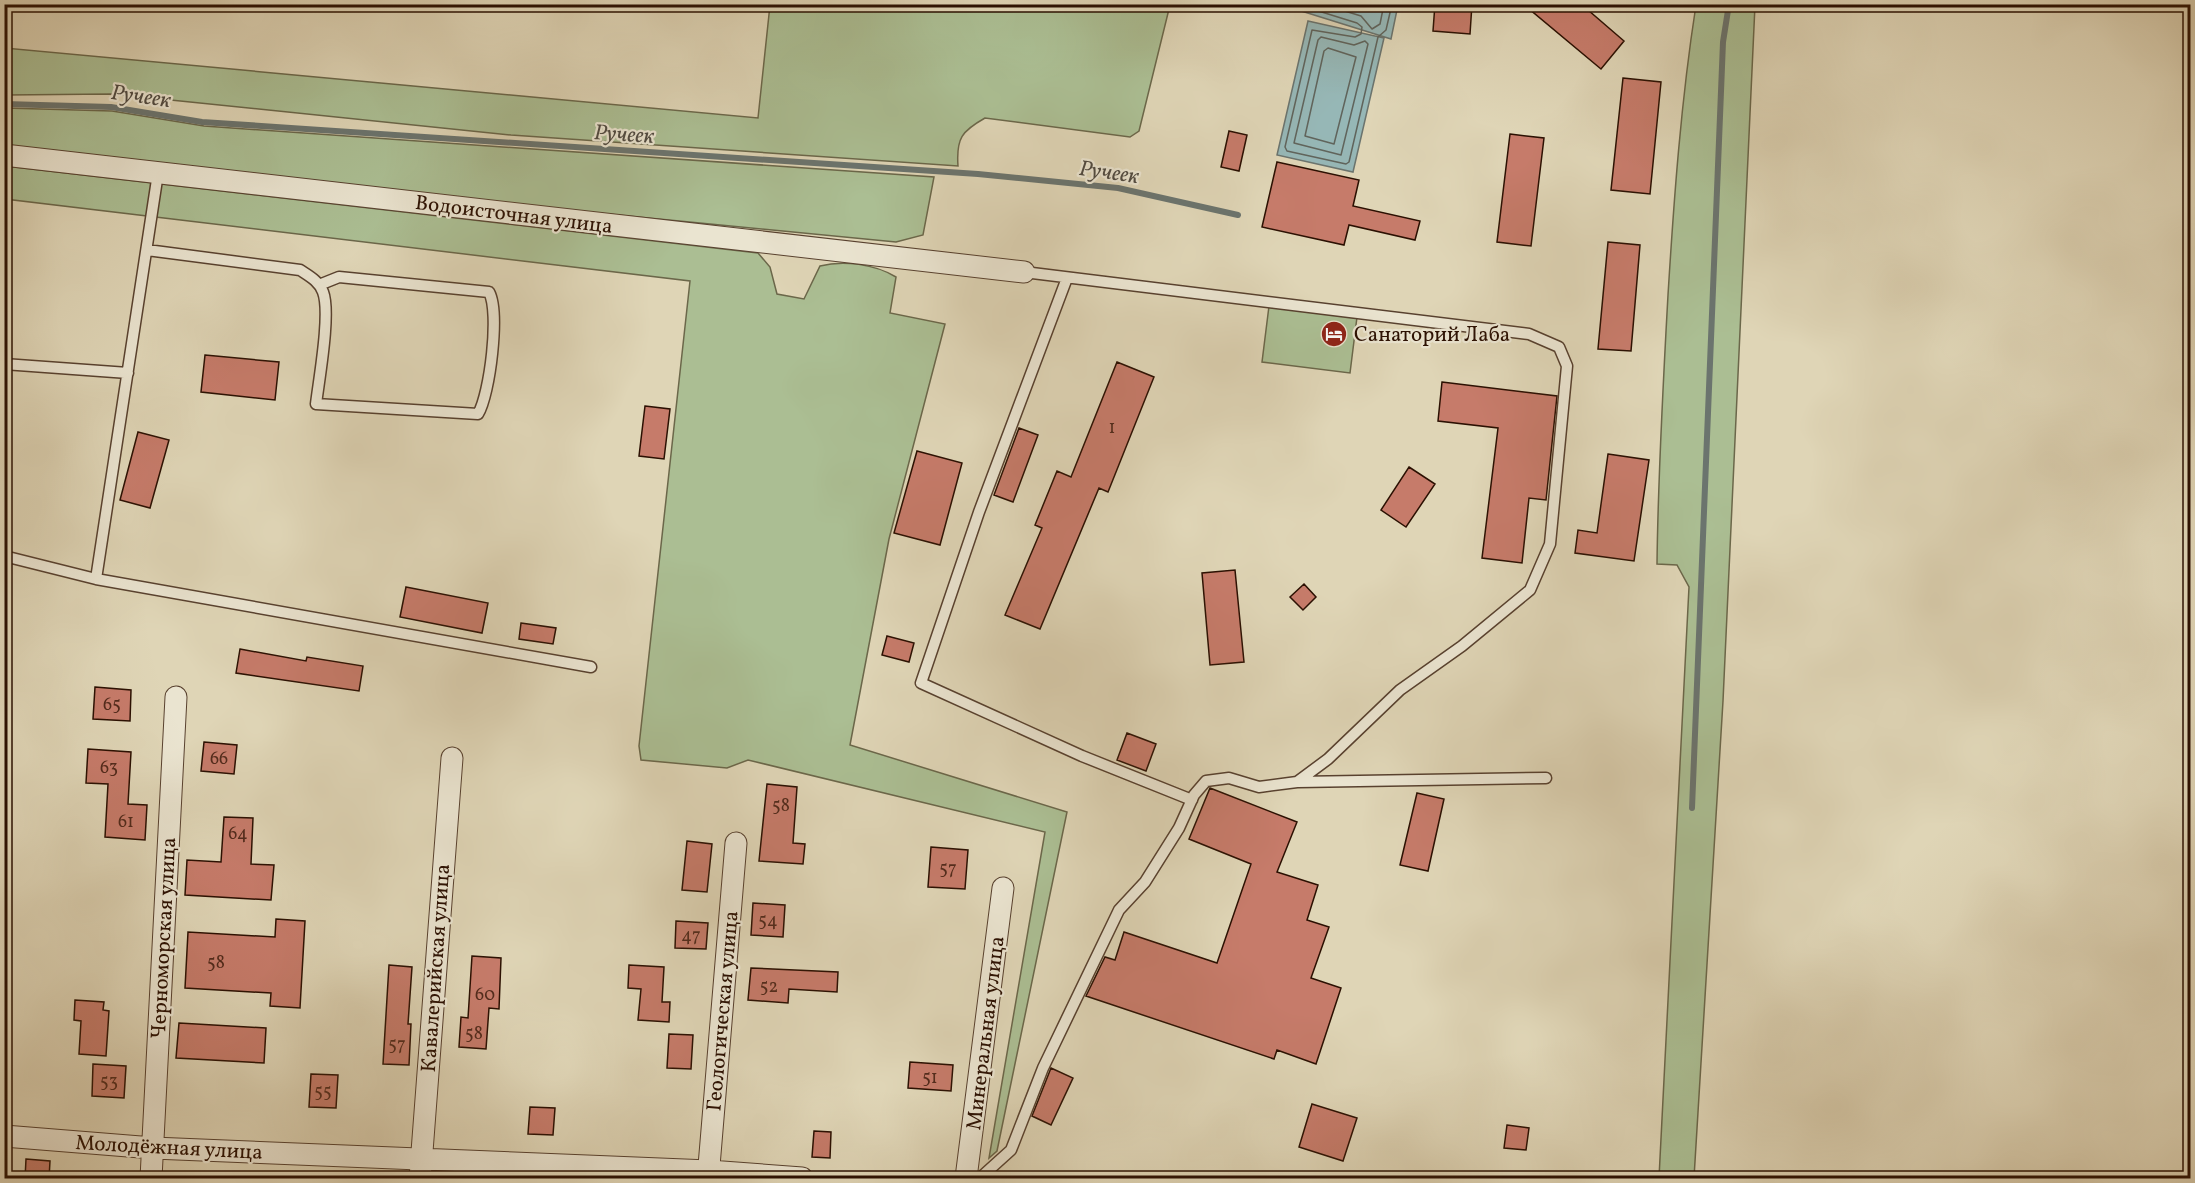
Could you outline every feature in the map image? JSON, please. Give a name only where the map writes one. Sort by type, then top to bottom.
[{"type":"street","name":"Водоисточная улица","points":[[4,155],[1024,272]]},
{"type":"street","name":"Черноморская улица","points":[[151,1179],[176,697]]},
{"type":"street","name":"Кавалерийская улица","points":[[420,1169],[452,758]]},
{"type":"street","name":"Геологическая улица","points":[[708,1175],[736,843]]},
{"type":"street","name":"Минеральная улица","points":[[966,1179],[1003,888]]},
{"type":"street","name":"Молодёжная улица","points":[[4,1136],[420,1169],[802,1179]]},
{"type":"lane","points":[[96,579],[158,173]]},
{"type":"lane","points":[[147,250],[300,270],[319,285],[324,293],[325,314],[316,404],[478,414],[484,404],[491,359],[494,300],[489,292],[339,277],[319,285]]},
{"type":"lane","points":[[1024,272],[1529,334],[1559,347],[1567,366],[1550,544],[1530,590],[1462,646],[1400,690],[1328,759],[1297,782]]},
{"type":"lane","points":[[1067,278],[979,512],[921,683],[1082,756],[1192,800]]},
{"type":"lane","points":[[4,364],[128,373]]},
{"type":"lane","points":[[4,556],[96,579],[591,667]]},
{"type":"lane","points":[[980,1179],[1011,1150],[1043,1068],[1119,910],[1145,882],[1179,828],[1192,800],[1206,782],[1229,778],[1259,787],[1297,782],[1546,778]]},
{"type":"green space","points":[[770,5],[1170,5],[1139,131],[1130,137],[985,118],[962,136],[958,149],[958,166],[511,135],[112,94],[5,95],[5,48],[758,118]]},
{"type":"green space","points":[[1696,5],[1755,5],[1723,701],[1694,1178],[1659,1178],[1689,587],[1677,565],[1657,564],[1658,497],[1676,186],[1682,113]]},
{"type":"green space","points":[[5,108],[112,111],[204,126],[934,177],[923,235],[896,242],[597,213],[5,147]]},
{"type":"green space","points":[[5,166],[758,253],[770,267],[777,294],[804,299],[820,266],[839,263],[859,264],[879,269],[896,277],[890,313],[945,324],[889,539],[850,745],[1067,812],[997,1151],[989,1158],[1045,832],[748,760],[727,768],[641,760],[639,746],[690,281],[5,199]]},
{"type":"green space","points":[[1269,306],[1357,317],[1350,373],[1262,362]]},
{"type":"water","points":[[1282,5],[1398,5],[1391,39]]},
{"type":"water","points":[[1308,21],[1384,38],[1353,172],[1277,155]]},
{"type":"building","points":[[1435,4],[1472,4],[1470,34],[1433,31]]},
{"type":"building","points":[[1523,4],[1581,4],[1624,41],[1601,69]]},
{"type":"building","points":[[1623,78],[1661,82],[1650,194],[1611,190]]},
{"type":"building","points":[[1229,131],[1247,135],[1239,171],[1221,167]]},
{"type":"building","points":[[1510,134],[1544,138],[1531,246],[1497,242]]},
{"type":"building","points":[[1277,162],[1359,180],[1353,206],[1420,221],[1415,240],[1349,225],[1344,245],[1262,227]]},
{"type":"building","points":[[1608,242],[1640,245],[1631,351],[1598,349]]},
{"type":"building","points":[[205,355],[279,362],[275,400],[201,392]]},
{"type":"building","points":[[1117,362],[1154,377],[1108,492],[1099,488],[1040,629],[1005,615],[1042,528],[1035,525],[1057,471],[1071,477]]},
{"type":"building","points":[[1442,382],[1557,396],[1546,500],[1529,498],[1522,563],[1482,558],[1498,428],[1438,421]]},
{"type":"building","points":[[645,406],[670,409],[664,459],[639,456]]},
{"type":"building","points":[[1019,428],[1038,435],[1013,502],[994,495]]},
{"type":"building","points":[[138,432],[169,440],[150,508],[120,500]]},
{"type":"building","points":[[917,451],[962,463],[940,545],[894,533]]},
{"type":"building","points":[[1608,454],[1649,460],[1634,561],[1575,553],[1578,530],[1597,533]]},
{"type":"building","points":[[1409,467],[1435,484],[1406,527],[1381,510]]},
{"type":"building","points":[[1235,570],[1244,662],[1210,665],[1202,573]]},
{"type":"building","points":[[1304,584],[1316,597],[1303,610],[1290,597]]},
{"type":"building","points":[[406,587],[488,603],[482,633],[400,617]]},
{"type":"building","points":[[521,623],[556,628],[553,644],[519,639]]},
{"type":"building","points":[[887,636],[914,643],[909,662],[882,655]]},
{"type":"building","points":[[240,649],[306,661],[307,657],[363,666],[359,691],[236,673]]},
{"type":"building","points":[[95,687],[131,690],[130,721],[93,719]]},
{"type":"building","points":[[1127,733],[1156,744],[1146,771],[1117,760]]},
{"type":"building","points":[[204,742],[237,745],[234,774],[201,771]]},
{"type":"building","points":[[88,749],[131,752],[128,804],[147,805],[145,840],[105,837],[108,784],[86,783]]},
{"type":"building","points":[[767,784],[797,787],[793,843],[805,844],[803,864],[759,861]]},
{"type":"building","points":[[1210,788],[1297,822],[1277,872],[1318,885],[1307,920],[1329,927],[1311,978],[1341,988],[1316,1064],[1277,1050],[1274,1059],[1086,996],[1105,957],[1115,960],[1124,932],[1217,963],[1251,864],[1189,839]]},
{"type":"building","points":[[1417,793],[1444,799],[1428,871],[1400,865]]},
{"type":"building","points":[[224,817],[253,818],[251,864],[274,865],[271,900],[185,895],[187,860],[221,862]]},
{"type":"building","points":[[687,841],[712,844],[707,892],[682,890]]},
{"type":"building","points":[[931,847],[968,850],[965,889],[928,887]]},
{"type":"building","points":[[753,903],[785,905],[783,937],[751,935]]},
{"type":"building","points":[[276,919],[305,921],[300,1008],[270,1006],[271,993],[185,988],[188,932],[275,937]]},
{"type":"building","points":[[676,921],[708,923],[706,949],[675,948]]},
{"type":"building","points":[[472,956],[501,958],[499,1009],[489,1008],[486,1049],[459,1047],[461,1017],[468,1018]]},
{"type":"building","points":[[389,965],[412,967],[408,1024],[411,1024],[409,1065],[383,1064]]},
{"type":"building","points":[[629,965],[664,967],[662,1002],[670,1002],[669,1022],[638,1020],[641,989],[628,988]]},
{"type":"building","points":[[751,968],[838,972],[837,992],[789,989],[788,1003],[748,1000]]},
{"type":"building","points":[[75,1000],[104,1002],[103,1010],[109,1011],[106,1056],[79,1054],[81,1021],[74,1020]]},
{"type":"building","points":[[179,1023],[266,1028],[264,1063],[176,1058]]},
{"type":"building","points":[[669,1034],[693,1035],[691,1069],[667,1068]]},
{"type":"building","points":[[910,1062],[953,1065],[951,1091],[908,1088]]},
{"type":"building","points":[[93,1064],[126,1066],[124,1098],[92,1096]]},
{"type":"building","points":[[1051,1068],[1073,1078],[1051,1125],[1032,1116]]},
{"type":"building","points":[[311,1074],[338,1075],[336,1108],[309,1107]]},
{"type":"building","points":[[1312,1104],[1357,1118],[1343,1161],[1299,1147]]},
{"type":"building","points":[[530,1107],[555,1108],[553,1135],[528,1134]]},
{"type":"building","points":[[1507,1125],[1529,1128],[1526,1150],[1504,1148]]},
{"type":"building","points":[[814,1131],[831,1132],[830,1158],[812,1157]]},
{"type":"building","points":[[26,1159],[50,1161],[49,1179],[25,1179]]},
{"type":"waterway","points":[[1692,808],[1723,42],[1729,4]]},
{"type":"waterway","name":"Ручеек","points":[[4,104],[111,107],[202,122],[978,174],[1118,188],[1238,215]]},
{"type":"place","name":"Санаторий Лаба","points":[[1334,334]]}]
